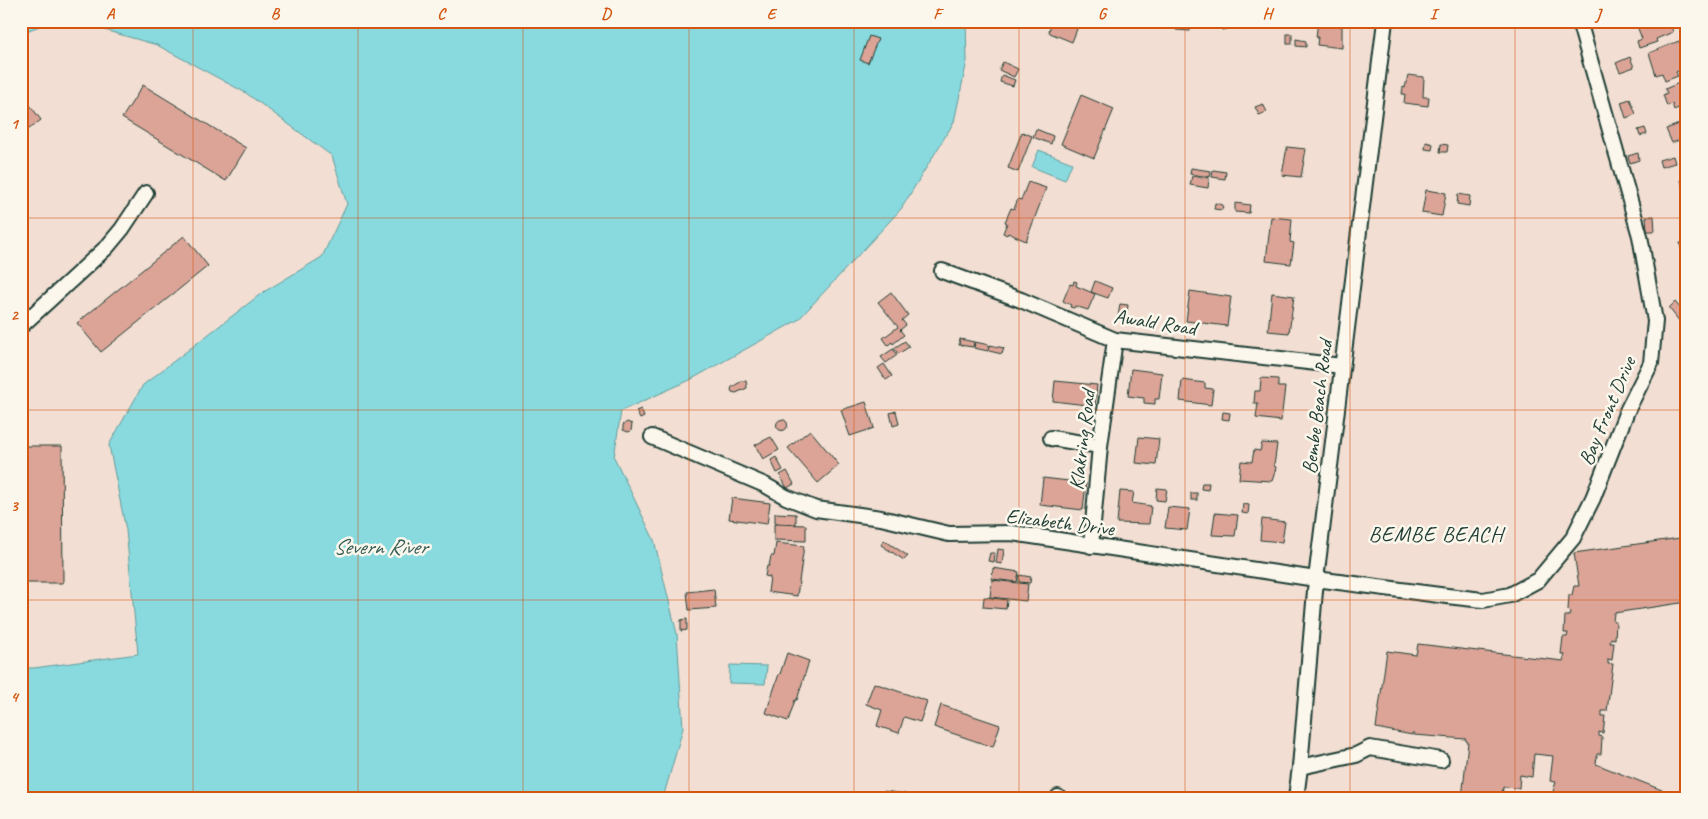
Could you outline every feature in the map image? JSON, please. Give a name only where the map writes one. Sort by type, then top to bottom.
[{"type":"street","name":"Bembe Beach Road","points":[[1296,798],[1316,579],[1385,21]]},
{"type":"street","name":"Bay Front Drive","points":[[1316,579],[1483,600],[1510,595],[1538,580],[1544,573],[1573,538],[1593,498],[1627,411],[1651,363],[1655,321],[1640,236],[1579,21]]},
{"type":"street","points":[[21,326],[107,246],[122,229],[146,193]]},
{"type":"street","name":"Awald Road","points":[[942,271],[1021,300],[1115,340],[1342,366]]},
{"type":"street","name":"Klakring Road","points":[[1091,546],[1100,446],[1115,340]]},
{"type":"street","name":"Elizabeth Drive","points":[[652,437],[816,509],[881,518],[949,534],[1012,533],[1316,579]]},
{"type":"street","points":[[1050,438],[1100,446]]},
{"type":"street","points":[[1300,767],[1356,755],[1370,748],[1441,760]]},
{"type":"water","points":[[21,21],[53,21],[21,33]]},
{"type":"water","name":"Severn River","points":[[73,21],[966,21],[967,61],[954,122],[901,209],[798,320],[690,380],[621,411],[614,457],[654,540],[677,634],[683,728],[663,798],[21,798],[21,668],[34,668],[138,654],[126,530],[109,445],[143,385],[262,293],[322,257],[347,204],[332,156],[246,93],[157,45]]},
{"type":"water","points":[[1039,150],[1072,163],[1065,180],[1032,167]]},
{"type":"water","points":[[730,665],[767,666],[765,684],[729,683]]},
{"type":"building","points":[[1052,21],[1080,21],[1072,42],[1050,33]]},
{"type":"building","points":[[1178,21],[1200,21],[1199,26],[1191,26],[1190,31],[1176,30]]},
{"type":"building","points":[[1220,21],[1240,21],[1241,26],[1222,30]]},
{"type":"building","points":[[1318,21],[1338,21],[1339,26],[1342,26],[1342,48],[1317,45]]},
{"type":"building","points":[[1648,21],[1669,21],[1673,32],[1656,39],[1657,42],[1639,48],[1637,41],[1642,39],[1637,26]]},
{"type":"building","points":[[1287,34],[1292,34],[1292,44],[1287,44]]},
{"type":"building","points":[[869,36],[878,39],[868,63],[860,60]]},
{"type":"building","points":[[1296,39],[1306,41],[1306,47],[1296,46]]},
{"type":"building","points":[[1679,41],[1687,61],[1687,67],[1676,72],[1678,76],[1665,81],[1662,73],[1656,75],[1649,53]]},
{"type":"building","points":[[1630,57],[1634,67],[1620,72],[1616,63]]},
{"type":"building","points":[[1003,62],[1018,69],[1014,77],[999,70]]},
{"type":"building","points":[[1002,75],[1015,80],[1013,86],[1000,82]]},
{"type":"building","points":[[1408,75],[1424,77],[1423,97],[1429,97],[1428,106],[1404,103],[1405,94],[1402,94],[1403,87],[1405,88]]},
{"type":"building","points":[[1686,80],[1687,104],[1674,110],[1672,104],[1667,106],[1663,95],[1667,93],[1665,89]]},
{"type":"building","points":[[143,85],[246,148],[226,181],[122,118]]},
{"type":"building","points":[[21,93],[41,120],[21,135]]},
{"type":"building","points":[[1081,95],[1114,109],[1094,158],[1061,144]]},
{"type":"building","points":[[1630,99],[1636,114],[1626,118],[1621,102]]},
{"type":"building","points":[[1263,104],[1267,112],[1259,115],[1255,107]]},
{"type":"building","points":[[1687,121],[1687,137],[1672,143],[1666,129]]},
{"type":"building","points":[[1645,128],[1647,134],[1640,136],[1638,130]]},
{"type":"building","points":[[1036,129],[1053,136],[1051,144],[1033,137]]},
{"type":"building","points":[[1022,132],[1032,136],[1018,172],[1008,168]]},
{"type":"building","points":[[1426,142],[1433,144],[1432,150],[1425,149]]},
{"type":"building","points":[[1441,144],[1448,145],[1447,152],[1440,152]]},
{"type":"building","points":[[1287,147],[1306,149],[1301,177],[1282,175]]},
{"type":"building","points":[[1638,153],[1639,160],[1630,163],[1628,156]]},
{"type":"building","points":[[1673,156],[1675,163],[1661,167],[1659,160]]},
{"type":"building","points":[[1191,168],[1211,171],[1210,177],[1190,174]]},
{"type":"building","points":[[1213,170],[1226,172],[1225,179],[1212,177]]},
{"type":"building","points":[[1192,176],[1209,178],[1208,188],[1190,185]]},
{"type":"building","points":[[1687,178],[1687,189],[1686,186],[1683,187],[1681,180]]},
{"type":"building","points":[[1028,182],[1046,188],[1026,241],[1008,233],[1007,235],[1003,233],[1011,208],[1014,209],[1018,199],[1021,200]]},
{"type":"building","points":[[1426,190],[1446,193],[1442,216],[1422,213]]},
{"type":"building","points":[[1458,194],[1470,196],[1469,206],[1457,204]]},
{"type":"building","points":[[1215,203],[1223,205],[1222,210],[1214,209]]},
{"type":"building","points":[[1235,203],[1250,205],[1249,213],[1235,212]]},
{"type":"building","points":[[1654,216],[1655,231],[1647,231],[1646,217]]},
{"type":"building","points":[[1271,217],[1292,219],[1290,242],[1294,243],[1291,264],[1266,261]]},
{"type":"building","points":[[184,236],[208,266],[101,352],[77,323]]},
{"type":"building","points":[[1687,242],[1687,251],[1682,252],[1680,243]]},
{"type":"building","points":[[1074,281],[1077,282],[1076,286],[1095,294],[1088,310],[1075,306],[1074,308],[1070,307],[1071,305],[1063,301],[1070,284],[1073,285]]},
{"type":"building","points":[[1095,281],[1112,288],[1108,298],[1091,292]]},
{"type":"building","points":[[1190,291],[1231,297],[1227,326],[1186,321]]},
{"type":"building","points":[[891,292],[908,315],[902,320],[906,325],[900,330],[904,335],[893,344],[892,342],[888,345],[883,338],[898,327],[878,302]]},
{"type":"building","points":[[1272,293],[1294,296],[1289,333],[1268,331]]},
{"type":"building","points":[[1675,302],[1687,316],[1680,322],[1669,308]]},
{"type":"building","points":[[1120,304],[1128,305],[1126,318],[1118,317]]},
{"type":"building","points":[[960,339],[974,342],[973,347],[959,345]]},
{"type":"building","points":[[905,341],[909,347],[898,354],[894,348]]},
{"type":"building","points":[[975,342],[989,345],[988,351],[974,348]]},
{"type":"building","points":[[990,345],[1004,348],[1002,354],[989,351]]},
{"type":"building","points":[[893,349],[897,355],[886,363],[881,357]]},
{"type":"building","points":[[884,364],[892,376],[886,380],[878,368]]},
{"type":"building","points":[[1131,369],[1162,373],[1159,399],[1155,399],[1155,404],[1144,403],[1144,398],[1128,396]]},
{"type":"building","points":[[1261,378],[1278,379],[1278,387],[1285,387],[1281,421],[1256,418],[1258,403],[1254,403],[1255,391],[1260,391]]},
{"type":"building","points":[[1182,380],[1205,383],[1205,388],[1213,389],[1211,405],[1180,401]]},
{"type":"building","points":[[742,381],[746,381],[747,388],[736,393],[732,392],[732,387]]},
{"type":"building","points":[[1055,381],[1097,385],[1095,406],[1053,401]]},
{"type":"building","points":[[866,402],[874,428],[850,436],[841,410]]},
{"type":"building","points":[[641,409],[644,417],[640,419],[636,411]]},
{"type":"building","points":[[896,411],[899,424],[893,426],[890,413]]},
{"type":"building","points":[[1223,412],[1230,413],[1229,420],[1222,419]]},
{"type":"building","points":[[780,420],[784,420],[787,425],[786,429],[780,430],[777,427],[777,423]]},
{"type":"building","points":[[627,422],[632,424],[631,431],[628,432],[623,430],[623,425]]},
{"type":"building","points":[[810,430],[839,465],[818,483],[788,448]]},
{"type":"building","points":[[771,437],[779,450],[763,459],[755,445]]},
{"type":"building","points":[[1139,437],[1159,439],[1156,465],[1136,463]]},
{"type":"building","points":[[1262,443],[1277,444],[1274,466],[1276,467],[1272,481],[1239,479],[1241,461],[1252,462],[1254,450],[1260,451]]},
{"type":"building","points":[[24,446],[62,446],[63,583],[24,583]]},
{"type":"building","points":[[776,457],[783,470],[777,473],[771,460]]},
{"type":"building","points":[[787,471],[794,484],[787,488],[780,475]]},
{"type":"building","points":[[1043,478],[1086,483],[1083,510],[1040,505]]},
{"type":"building","points":[[1202,483],[1209,483],[1208,490],[1201,489]]},
{"type":"building","points":[[1157,488],[1167,489],[1165,501],[1156,500]]},
{"type":"building","points":[[1120,491],[1134,492],[1132,503],[1151,506],[1149,524],[1117,523]]},
{"type":"building","points":[[1191,493],[1197,493],[1197,500],[1191,500]]},
{"type":"building","points":[[732,498],[770,503],[767,524],[729,519]]},
{"type":"building","points":[[1243,504],[1249,505],[1248,514],[1242,513]]},
{"type":"building","points":[[1168,507],[1190,509],[1187,530],[1165,528]]},
{"type":"building","points":[[775,513],[796,514],[796,524],[775,523]]},
{"type":"building","points":[[1215,513],[1238,515],[1235,536],[1212,535]]},
{"type":"building","points":[[1262,519],[1285,522],[1282,542],[1260,540]]},
{"type":"building","points":[[774,524],[806,525],[806,541],[774,540]]},
{"type":"building","points":[[1687,537],[1687,602],[1614,613],[1613,621],[1616,622],[1615,639],[1611,638],[1610,643],[1614,643],[1612,660],[1608,659],[1608,664],[1613,664],[1607,711],[1602,711],[1602,716],[1605,716],[1603,733],[1599,732],[1599,736],[1602,737],[1601,754],[1597,754],[1596,764],[1682,798],[1551,798],[1556,782],[1550,781],[1553,756],[1534,754],[1532,777],[1520,775],[1519,788],[1503,787],[1502,798],[1462,798],[1468,742],[1466,739],[1414,735],[1414,733],[1412,735],[1376,728],[1387,651],[1416,655],[1418,644],[1563,661],[1565,654],[1561,654],[1563,637],[1567,637],[1568,633],[1564,633],[1565,616],[1569,616],[1570,612],[1568,610],[1569,595],[1572,595],[1574,586],[1579,586],[1574,553]]},
{"type":"building","points":[[884,540],[908,556],[904,560],[881,545]]},
{"type":"building","points":[[776,543],[804,546],[797,596],[768,592],[770,577],[765,576],[771,556],[774,556]]},
{"type":"building","points":[[998,549],[1004,550],[1002,564],[996,563]]},
{"type":"building","points":[[990,553],[995,553],[994,562],[988,561]]},
{"type":"building","points":[[993,568],[1019,572],[1017,582],[992,579]]},
{"type":"building","points":[[1019,575],[1031,577],[1030,583],[1019,582]]},
{"type":"building","points":[[992,580],[1028,584],[1026,601],[990,597]]},
{"type":"building","points":[[714,589],[716,608],[689,610],[687,592]]},
{"type":"building","points":[[984,597],[1007,600],[1006,609],[983,607]]},
{"type":"building","points":[[687,619],[687,630],[681,631],[681,620]]},
{"type":"building","points":[[787,653],[809,661],[797,700],[795,700],[788,721],[766,713]]},
{"type":"building","points":[[874,683],[927,701],[920,722],[904,717],[899,733],[877,726],[882,710],[866,704]]},
{"type":"building","points":[[941,705],[1000,725],[993,747],[934,727]]},
{"type":"building","points":[[883,791],[906,794],[906,798],[882,798]]},
{"type":"district","name":"BEMBE BEACH","points":[[1436,534]]}]
